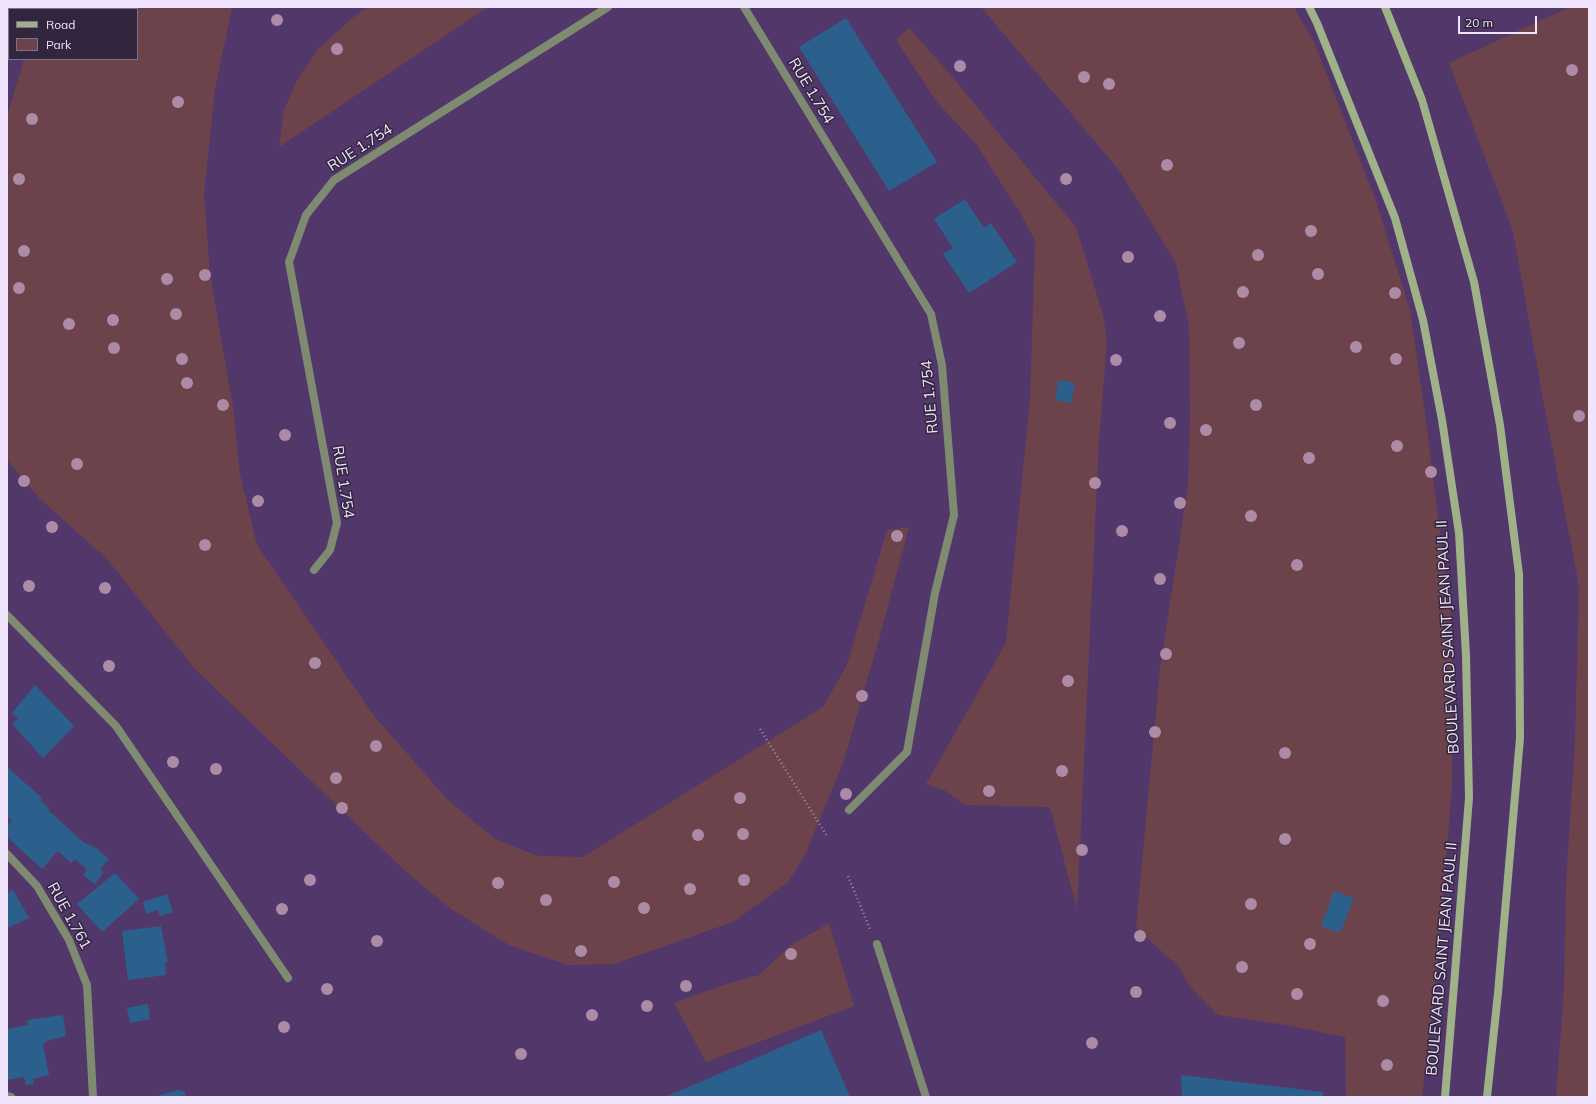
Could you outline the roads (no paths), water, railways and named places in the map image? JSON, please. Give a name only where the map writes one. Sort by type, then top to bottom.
[{"type":"main road","name":"BOULEVARD SAINT JEAN PAUL II","points":[[1309,7],[1317,23],[1395,218],[1423,320],[1442,420],[1459,533],[1466,655],[1469,798],[1445,1097]]},
{"type":"main road","points":[[1385,7],[1422,100],[1474,282],[1500,425],[1519,574],[1520,738],[1498,993],[1487,1097]]},
{"type":"street","name":"RUE 1.754","points":[[314,570],[330,550],[337,523],[290,262],[306,215],[334,180],[608,7]]},
{"type":"street","name":"RUE 1.754","points":[[744,7],[931,314],[942,365],[954,514],[936,593],[907,752],[849,810]]},
{"type":"street","points":[[7,615],[116,726],[288,978]]},
{"type":"street","name":"RUE 1.761","points":[[7,854],[37,886],[69,940],[87,985],[93,1097]]},
{"type":"street","points":[[877,944],[926,1097]]},
{"type":"street","points":[[7,1096],[11,1097]]}]
